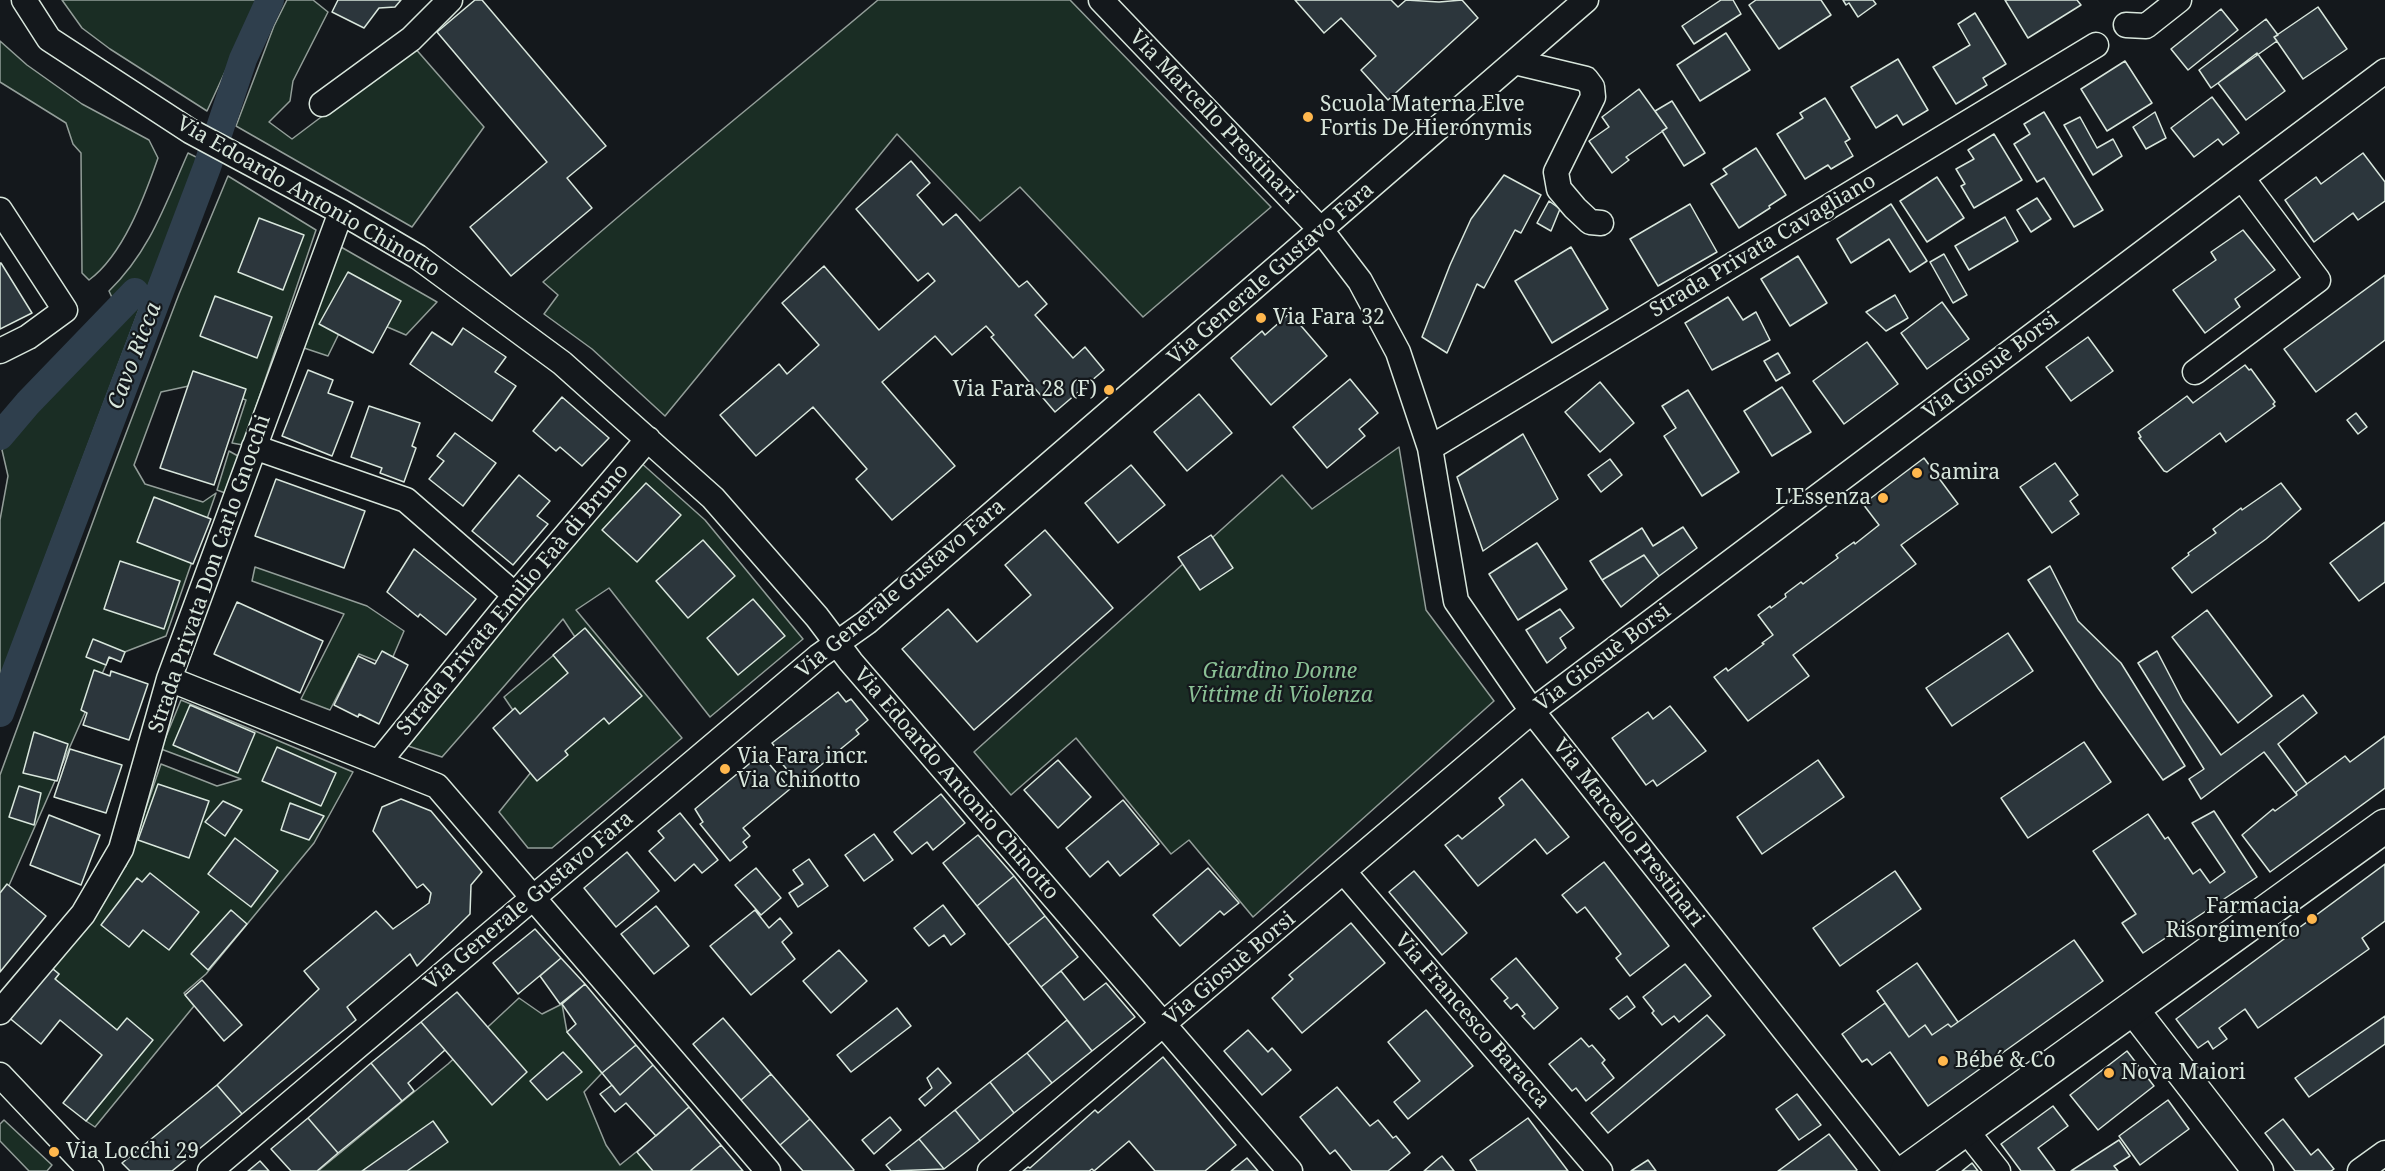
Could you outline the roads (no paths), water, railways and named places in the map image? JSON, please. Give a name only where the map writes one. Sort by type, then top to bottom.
[{"type":"main road","points":[[1907,1171],[2385,826]]},
{"type":"street","name":"Via Edoardo Antonio Chinotto","points":[[24,0],[49,39],[190,131],[341,212],[418,257],[495,312],[562,363],[713,498],[817,617],[851,662],[1290,1171]]},
{"type":"street","points":[[321,104],[411,39],[450,0]]},
{"type":"street","name":"Via Marcello Prestinari","points":[[1101,0],[1321,230],[1360,281],[1398,352],[1430,448],[1456,601],[1532,711],[1896,1171]]},
{"type":"street","name":"Via Generale Gustavo Fara","points":[[210,1171],[819,656],[867,622],[1586,0]]},
{"type":"street","points":[[2126,25],[2146,26],[2180,0]]},
{"type":"street","name":"Strada Privata Cavagliano","points":[[1430,448],[2096,45]]},
{"type":"street","points":[[1515,62],[1587,79],[1592,87],[1593,97],[1556,172],[1559,189],[1575,208],[1590,222],[1601,223]]},
{"type":"street","name":"Via Giosuè Borsi","points":[[990,1171],[1532,711],[2385,71]]},
{"type":"street","points":[[2195,372],[2318,280],[2242,178]]},
{"type":"street","points":[[0,210],[64,310],[28,337],[0,351]]},
{"type":"street","name":"Strada Privata Don Carlo Gnocchi","points":[[0,1012],[83,914],[121,849],[169,679],[341,212]]},
{"type":"street","name":"Strada Privata Emilio Faà di Bruno","points":[[379,762],[515,595],[648,439]]},
{"type":"street","points":[[254,447],[406,500],[515,595]]},
{"type":"street","points":[[169,679],[437,786],[768,1171]]},
{"type":"street","name":"Via Francesco Baracca","points":[[1344,872],[1600,1171]]},
{"type":"street","points":[[2132,1008],[2258,1171]]},
{"type":"street","points":[[0,1076],[91,1171]]},
{"type":"street","points":[[1965,1129],[1998,1171]]},
{"type":"street","points":[[2360,1171],[2385,1153]]},
{"type":"waterway","name":"Cavo Ricca","points":[[0,713],[207,167],[243,59],[270,0]]},
{"type":"waterway","points":[[0,436],[28,403],[135,292]]},
{"type":"place","name":"Scuola Materna Elve Fortis De Hieronymis","points":[[1308,117]]},
{"type":"place","name":"Via Fara 32","points":[[1261,318]]},
{"type":"place","name":"Via Fara 28 (F)","points":[[1109,390]]},
{"type":"place","name":"Samira","points":[[1917,473]]},
{"type":"place","name":"L'Essenza","points":[[1883,498]]},
{"type":"place","name":"Via Fara incr. Via Chinotto","points":[[725,769]]},
{"type":"place","name":"Farmacia Risorgimento","points":[[2312,919]]},
{"type":"place","name":"Bébé & Co","points":[[1943,1061]]},
{"type":"place","name":"Nova Maiori","points":[[2109,1073]]},
{"type":"place","name":"Via Locchi 29","points":[[54,1152]]},
{"type":"park label","name":"Giardino Donne Vittime di Violenza","points":[[1280,684]]}]
